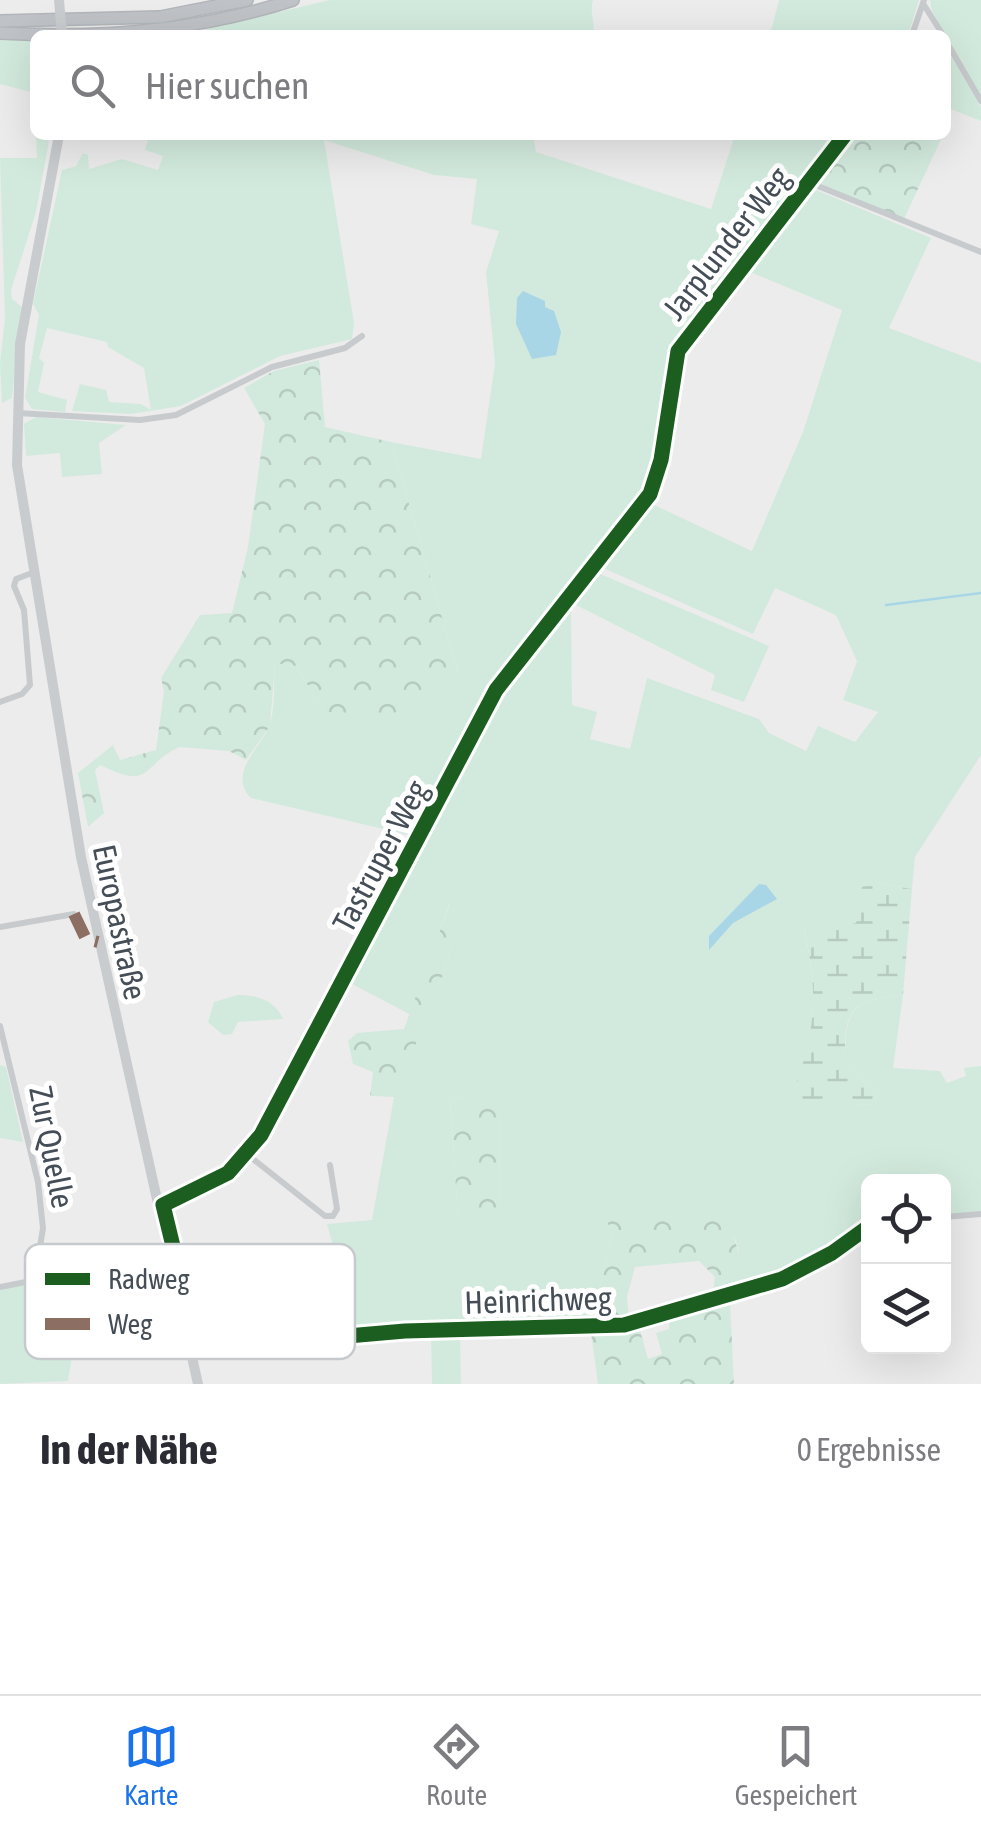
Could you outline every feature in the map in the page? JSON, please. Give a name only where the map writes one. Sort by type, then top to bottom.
[{"type":"highway","points":[[4,27],[160,17],[247,0]]},
{"type":"highway","points":[[4,27],[159,30],[226,20],[293,0]]},
{"type":"main road","points":[[59,0],[62,30]]},
{"type":"main road","name":"Europastraße","points":[[58,140],[20,344],[18,465],[32,573],[80,857],[166,1244]]},
{"type":"main road","name":"Europastraße","points":[[192,1359],[198,1384]]},
{"type":"street","points":[[914,30],[924,2]]},
{"type":"street","points":[[924,2],[940,30]]},
{"type":"street","points":[[951,50],[981,101]]},
{"type":"street","name":"Jarplunder Weg","points":[[642,510],[658,474],[678,352],[841,140]]},
{"type":"street","points":[[808,182],[981,252]]},
{"type":"street","points":[[16,413],[140,420],[176,415],[272,366],[345,348],[362,336]]},
{"type":"street","name":"Tastruper Weg","points":[[156,1206],[228,1173],[248,1155],[440,804],[496,690],[642,510]]},
{"type":"street","points":[[0,702],[22,694],[30,685],[24,610],[14,586],[16,579],[32,573]]},
{"type":"street","points":[[0,928],[74,914]]},
{"type":"street","name":"Zur Quelle","points":[[0,1026],[38,1182],[43,1228],[40,1244]]},
{"type":"street","points":[[248,1155],[324,1216],[334,1216],[338,1209],[330,1165]]},
{"type":"street","points":[[951,1216],[981,1214]]},
{"type":"street","name":"Heinrichweg","points":[[355,1335],[405,1330],[624,1325],[782,1279],[832,1253],[861,1232]]},
{"type":"street","points":[[0,1286],[25,1280]]},
{"type":"green space","points":[[330,0],[593,0],[594,30],[203,30]]},
{"type":"green space","points":[[779,0],[919,0],[910,30],[771,30]]},
{"type":"green space","points":[[930,0],[981,0],[981,95],[951,44],[951,30],[943,30]]},
{"type":"green space","points":[[0,39],[30,40],[30,92],[0,84]]},
{"type":"green space","points":[[951,56],[981,107],[981,121],[951,109]]},
{"type":"green space","points":[[36,140],[49,141],[36,212],[11,290],[12,299],[22,307],[12,398],[2,403],[0,363],[5,318],[0,158],[37,158]]},
{"type":"green space","points":[[148,140],[324,140],[354,323],[352,339],[280,356],[181,406],[131,414],[72,411],[80,384],[106,390],[109,402],[141,404],[151,410],[144,368],[108,347],[107,342],[47,328],[39,358],[44,363],[38,392],[67,400],[65,412],[32,409],[25,398],[39,315],[33,304],[62,170],[76,166],[83,153],[88,155],[89,169],[122,159],[158,170],[163,156],[145,150]]},
{"type":"green space","points":[[324,140],[534,140],[536,152],[711,209],[733,140],[837,140],[675,348],[648,488],[486,699],[418,837],[251,798],[242,780],[271,720],[275,662],[296,666],[323,710],[458,672],[391,442],[481,459],[495,363],[486,272],[499,231],[471,224],[477,179],[434,175]]},
{"type":"green space","points":[[845,140],[941,140],[904,219],[813,181]]},
{"type":"green space","points":[[809,187],[931,238],[889,328],[981,363],[981,755],[915,857],[912,889],[877,883],[856,923],[804,930],[812,976],[812,1017],[805,1057],[790,1101],[876,1105],[875,1093],[845,1063],[846,1031],[854,1011],[861,1005],[903,995],[893,1068],[940,1071],[947,1083],[966,1076],[964,1068],[981,1066],[981,1211],[951,1214],[951,1174],[861,1174],[861,1229],[799,1269],[740,1291],[740,1260],[735,1240],[717,1216],[606,1215],[612,1235],[591,1324],[491,1323],[357,1332],[355,1244],[333,1244],[327,1224],[372,1220],[394,1097],[448,962],[449,904],[411,1015],[348,982],[454,787],[499,693],[565,609],[571,612],[572,705],[597,712],[590,739],[630,749],[647,678],[759,719],[769,733],[806,751],[818,726],[855,742],[878,712],[843,700],[857,661],[836,615],[775,588],[753,634],[603,568],[602,563],[652,504],[752,551],[803,432],[842,310],[745,270]],"holes":[[[499,1096],[500,1217],[458,1218],[450,1098]]]},
{"type":"green space","points":[[319,360],[325,427],[391,442],[458,672],[396,712],[364,718],[323,710],[296,666],[275,663],[270,726],[246,760],[229,751],[179,747],[138,776],[100,765],[95,770],[104,813],[88,827],[78,773],[113,745],[120,760],[156,750],[164,691],[161,678],[200,615],[232,613],[248,547],[265,424],[244,388],[274,371]]},
{"type":"green space","points":[[36,417],[126,425],[99,443],[102,474],[62,477],[60,453],[26,456],[24,424]]},
{"type":"green space","points":[[598,573],[769,646],[744,702],[711,690],[715,675],[570,602],[590,576]]},
{"type":"green space","points":[[877,883],[912,889],[903,995],[861,1005],[853,1011],[846,1031],[845,1063],[875,1093],[876,1105],[789,1102],[805,1057],[812,1017],[812,976],[804,929],[856,923],[862,887]]},
{"type":"green space","points":[[451,900],[448,962],[395,1097],[370,1096],[373,1072],[353,1064],[348,1041],[357,1033],[404,1029]]},
{"type":"green space","points":[[237,995],[264,1000],[283,1019],[238,1022],[232,1034],[223,1035],[208,1022],[214,1002]]},
{"type":"green space","points":[[0,1065],[6,1067],[23,1142],[0,1138]]},
{"type":"green space","points":[[499,1095],[500,1218],[458,1219],[450,1098]]},
{"type":"green space","points":[[689,1210],[717,1216],[730,1224],[742,1264],[740,1291],[712,1298],[715,1277],[699,1261],[635,1267],[627,1297],[629,1321],[591,1324],[612,1235],[605,1215]]},
{"type":"green space","points":[[25,1284],[25,1359],[72,1359],[68,1381],[0,1384],[0,1290]]},
{"type":"green space","points":[[730,1301],[734,1384],[598,1384],[591,1333],[639,1327],[648,1359],[662,1354],[656,1333],[669,1329],[669,1317]]},
{"type":"green space","points":[[431,1332],[460,1334],[461,1384],[432,1384]]},
{"type":"water","points":[[523,291],[545,301],[545,307],[554,311],[561,332],[556,355],[532,359],[516,324],[517,298]]},
{"type":"water","points":[[759,884],[766,885],[777,899],[733,923],[709,950],[709,936]]},
{"type":"waterway","points":[[886,605],[981,593]]},
{"type":"marked path","points":[[74,914],[86,939],[98,942]]},
{"type":"cycle path","points":[[172,1244],[163,1205],[228,1173],[261,1135],[496,690],[650,494],[661,460],[678,351],[841,140]]},
{"type":"cycle path","points":[[355,1335],[624,1325],[782,1279],[832,1253],[861,1232]]}]
